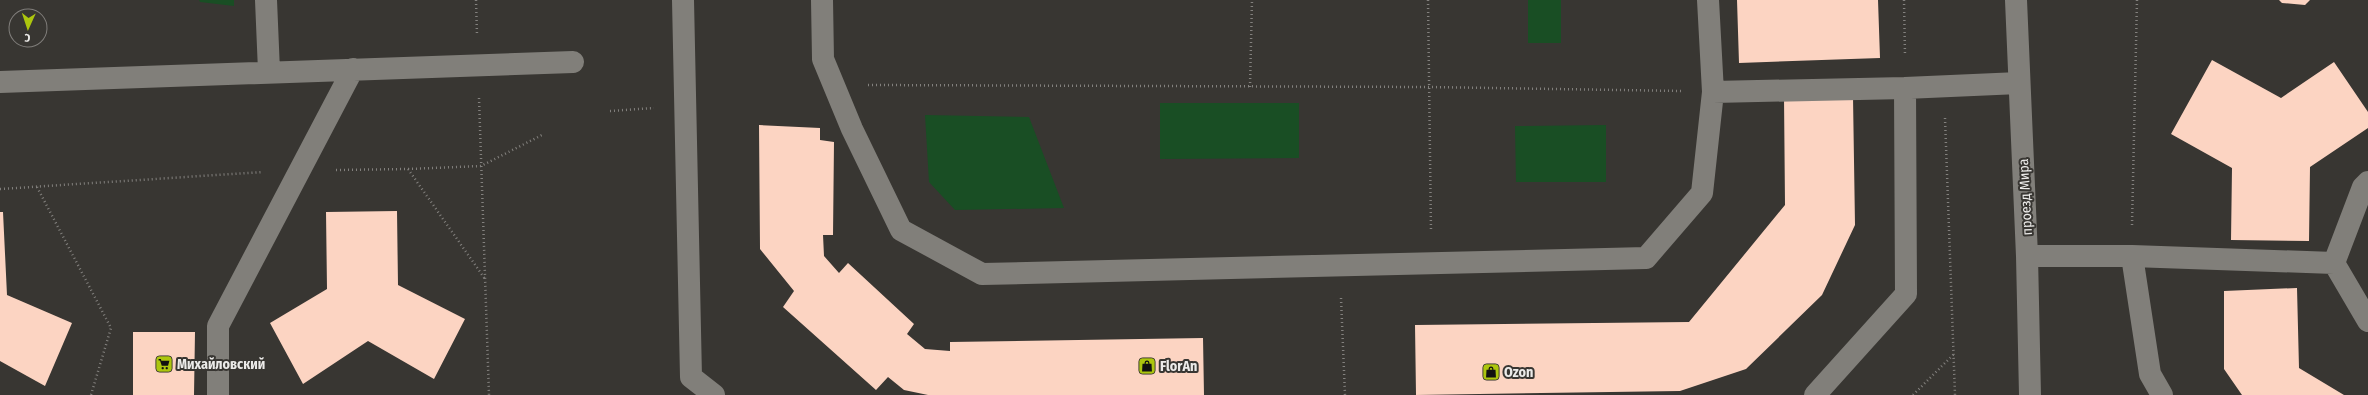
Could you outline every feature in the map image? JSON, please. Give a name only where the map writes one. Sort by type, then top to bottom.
[{"type":"street","points":[[266,0],[269,71]]},
{"type":"street","points":[[683,0],[691,377],[714,395]]},
{"type":"street","points":[[822,0],[823,59],[852,129],[901,230],[982,274],[1646,258],[1702,193],[1713,92],[1708,0]]},
{"type":"street","name":"проезд Мира","points":[[2016,0],[2027,256],[2030,395]]},
{"type":"street","points":[[0,82],[353,68],[573,62]]},
{"type":"street","points":[[218,395],[218,326],[353,68]]},
{"type":"street","points":[[1713,92],[1944,87],[2019,83]]},
{"type":"street","points":[[1815,395],[1906,294],[1905,88]]},
{"type":"street","points":[[2334,263],[2363,187],[2368,182]]},
{"type":"street","points":[[2027,256],[2132,256],[2334,263]]},
{"type":"street","points":[[2132,256],[2150,374],[2162,395]]},
{"type":"street","points":[[2334,263],[2368,321]]},
{"type":"path","points":[[476,0],[488,395]]},
{"type":"path","points":[[1250,87],[1252,0]]},
{"type":"path","points":[[1428,0],[1432,263]]},
{"type":"path","points":[[1904,0],[1905,88]]},
{"type":"path","points":[[2132,256],[2137,0]]},
{"type":"path","points":[[834,85],[1429,87],[1713,92]]},
{"type":"path","points":[[1944,87],[1955,395]]},
{"type":"path","points":[[610,112],[662,108]]},
{"type":"path","points":[[408,169],[482,166],[544,134]]},
{"type":"path","points":[[37,186],[111,328],[91,395]]},
{"type":"path","points":[[1339,266],[1345,395]]},
{"type":"path","points":[[1913,395],[1954,353]]},
{"type":"green space","points":[[199,0],[234,0],[234,6],[200,2]]},
{"type":"green space","points":[[1528,0],[1561,0],[1561,43],[1528,43]]},
{"type":"green space","points":[[1160,103],[1299,103],[1299,158],[1160,159]]},
{"type":"green space","points":[[925,115],[1029,117],[1064,208],[955,210],[929,182]]},
{"type":"green space","points":[[1606,125],[1606,182],[1516,182],[1515,126]]},
{"type":"building","points":[[1737,0],[1878,0],[1880,58],[1739,63]]},
{"type":"building","points":[[2279,0],[2310,0],[2305,5],[2282,3]]},
{"type":"building","points":[[2212,60],[2281,98],[2334,62],[2368,112],[2368,128],[2310,167],[2309,241],[2231,240],[2232,168],[2171,134]]},
{"type":"building","points":[[1784,97],[1853,97],[1855,225],[1822,295],[1746,369],[1680,391],[1416,395],[1415,325],[1689,322],[1785,205]]},
{"type":"building","points":[[759,125],[820,128],[820,140],[834,142],[833,235],[823,235],[824,256],[839,273],[848,263],[914,324],[907,334],[925,349],[950,351],[950,342],[1203,338],[1204,395],[928,395],[904,390],[888,377],[876,390],[783,307],[794,291],[760,249]]},
{"type":"building","points":[[397,211],[398,285],[465,319],[434,379],[368,341],[303,384],[270,323],[327,289],[326,212]]},
{"type":"building","points":[[0,212],[3,212],[7,295],[72,323],[45,386],[0,361]]},
{"type":"building","points":[[2297,288],[2299,368],[2344,395],[2242,395],[2224,369],[2224,291]]},
{"type":"building","name":"Михайловский","points":[[133,332],[195,332],[194,395],[133,395]]},
{"type":"place","name":"Михайловский","points":[[164,364]]},
{"type":"place","name":"FlorAn","points":[[1147,366]]},
{"type":"place","name":"Ozon","points":[[1491,372]]}]
